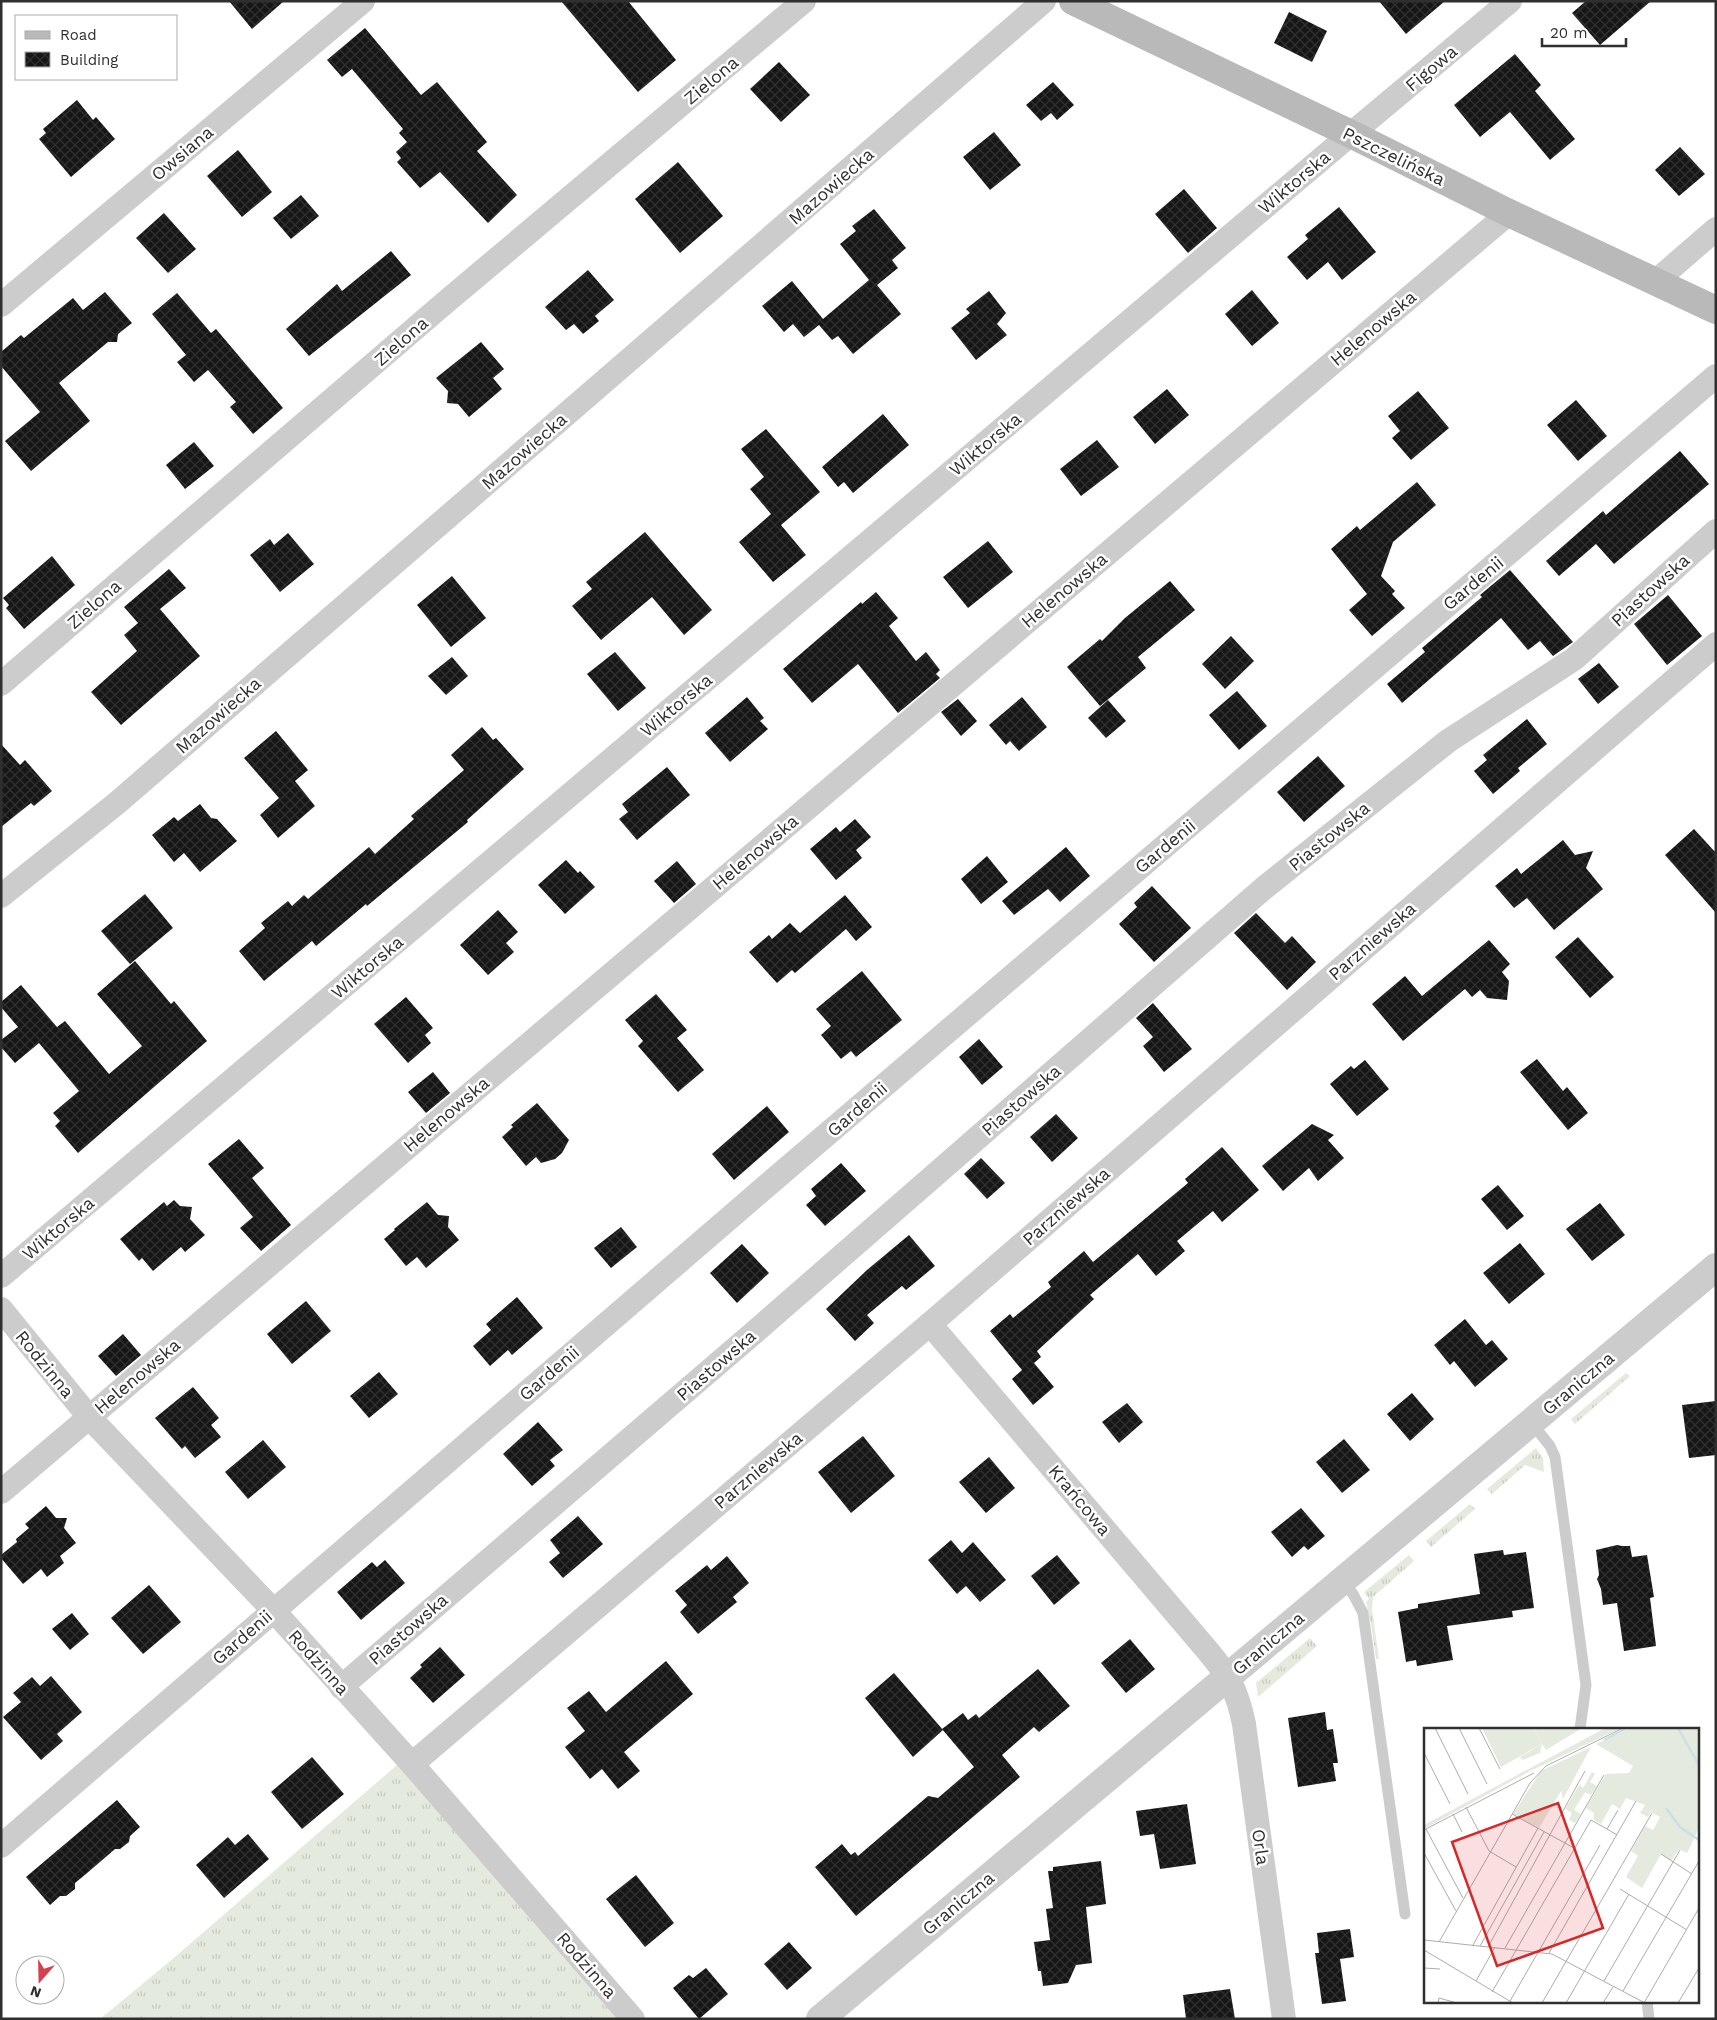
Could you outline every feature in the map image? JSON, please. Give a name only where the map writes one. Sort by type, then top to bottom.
[{"type":"main road","name":"Pszczelińska","points":[[1073,1],[1716,310]]},
{"type":"street","name":"Owsiana","points":[[1,305],[363,1]]},
{"type":"street","name":"Zielona","points":[[1,684],[447,301],[804,1]]},
{"type":"street","name":"Mazowiecka","points":[[1,896],[124,796],[1044,1]]},
{"type":"street","name":"Figowa","points":[[1351,134],[1510,1]]},
{"type":"street","name":"Wiktorska","points":[[1,1276],[1351,134]]},
{"type":"street","name":"Helenowska","points":[[1,1492],[1509,212]]},
{"type":"street","points":[[1656,281],[1716,229]]},
{"type":"street","name":"Gardenii","points":[[1,1846],[1012,976],[1716,376]]},
{"type":"street","name":"Piastowska","points":[[341,1687],[757,1330],[1264,888],[1448,741],[1574,658],[1716,531]]},
{"type":"street","name":"Parzniewska","points":[[412,1764],[930,1324],[1716,644]]},
{"type":"street","name":"Graniczna","points":[[820,2019],[1716,1267]]},
{"type":"street","name":"Rodzinna","points":[[1,1309],[89,1417],[273,1610],[412,1764],[633,2019]]},
{"type":"street","name":"Krańcowa","points":[[930,1324],[1228,1677]]},
{"type":"street","name":"Orla","points":[[1228,1677],[1240,1701],[1244,1724],[1284,2019]]},
{"type":"lane","points":[[1531,1422],[1543,1435],[1555,1458],[1586,1685],[1580,1728]]},
{"type":"lane","points":[[1342,1580],[1353,1594],[1363,1613],[1405,1914]]},
{"type":"lane","points":[[1646,2002],[1649,2019]]},
{"type":"green space","points":[[1626,1373],[1630,1376],[1575,1424],[1571,1419]]},
{"type":"green space","points":[[1536,1448],[1543,1458],[1544,1472],[1525,1465],[1492,1494],[1487,1489]]},
{"type":"green space","points":[[1470,1504],[1475,1509],[1431,1547],[1426,1541]]},
{"type":"green space","points":[[1409,1555],[1414,1561],[1373,1597],[1372,1609],[1379,1659],[1376,1659],[1366,1602],[1369,1599],[1364,1592]]},
{"type":"green space","points":[[1310,1638],[1317,1646],[1258,1697],[1256,1683]]},
{"type":"green space","points":[[397,1765],[623,2019],[100,2019],[169,1962]]},
{"type":"building","points":[[229,1],[284,1],[252,29]]},
{"type":"building","points":[[561,1],[628,1],[676,60],[638,92]]},
{"type":"building","points":[[1379,1],[1445,1],[1406,34]]},
{"type":"building","points":[[1586,1],[1651,1],[1600,45],[1572,13]]},
{"type":"building","points":[[1289,12],[1327,31],[1312,62],[1274,43]]},
{"type":"building","points":[[365,28],[421,95],[437,82],[487,142],[477,151],[517,195],[488,223],[440,172],[420,188],[397,162],[401,158],[396,152],[407,142],[399,133],[403,129],[352,69],[342,77],[327,60]]},
{"type":"building","points":[[1515,54],[1541,85],[1535,91],[1575,139],[1550,160],[1510,112],[1480,137],[1454,105]]},
{"type":"building","points":[[779,62],[810,95],[781,122],[750,89]]},
{"type":"building","points":[[1053,82],[1074,105],[1057,120],[1051,113],[1041,121],[1026,105]]},
{"type":"building","points":[[77,100],[93,120],[96,117],[115,139],[71,177],[39,139],[46,133],[43,129]]},
{"type":"building","points":[[994,132],[1021,165],[990,190],[963,157]]},
{"type":"building","points":[[1680,147],[1705,174],[1679,196],[1655,170]]},
{"type":"building","points":[[238,150],[272,192],[242,217],[207,176]]},
{"type":"building","points":[[678,162],[723,216],[680,253],[635,199]]},
{"type":"building","points":[[1184,189],[1217,228],[1188,253],[1155,214]]},
{"type":"building","points":[[301,195],[319,216],[291,239],[273,218]]},
{"type":"building","points":[[1339,207],[1376,252],[1342,280],[1328,262],[1307,280],[1287,257],[1308,239],[1305,235]]},
{"type":"building","points":[[874,209],[906,248],[892,260],[898,268],[877,285],[901,314],[853,354],[838,336],[832,340],[819,325],[804,337],[793,324],[784,332],[762,306],[792,281],[823,319],[869,280],[840,244],[856,231],[852,226]]},
{"type":"building","points":[[164,213],[196,249],[168,273],[136,238]]},
{"type":"building","points":[[391,251],[411,275],[309,356],[286,329],[337,284],[342,291]]},
{"type":"building","points":[[588,270],[614,300],[595,316],[599,321],[583,334],[574,324],[566,330],[545,307]]},
{"type":"building","points":[[1252,290],[1279,323],[1252,346],[1225,314]]},
{"type":"building","points":[[989,291],[1006,313],[997,324],[1007,335],[976,360],[951,328],[970,313],[966,309]]},
{"type":"building","points":[[105,292],[132,323],[118,334],[117,342],[108,342],[59,383],[90,421],[31,471],[5,441],[40,412],[1,366],[1,352],[21,335],[24,338],[73,298],[83,310]]},
{"type":"building","points":[[177,293],[211,333],[216,329],[283,408],[253,434],[230,407],[236,402],[208,370],[194,382],[177,362],[186,355],[152,314]]},
{"type":"building","points":[[481,342],[504,369],[493,378],[502,389],[469,417],[458,404],[447,403],[448,391],[436,378]]},
{"type":"building","points":[[1167,389],[1189,415],[1155,444],[1133,417]]},
{"type":"building","points":[[1418,391],[1449,428],[1411,460],[1392,438],[1400,431],[1388,416]]},
{"type":"building","points":[[1576,400],[1607,436],[1578,461],[1547,425]]},
{"type":"building","points":[[883,414],[909,445],[853,493],[844,482],[838,487],[822,467]]},
{"type":"building","points":[[766,429],[820,492],[781,525],[806,555],[773,582],[739,542],[771,514],[750,489],[764,477],[741,449]]},
{"type":"building","points":[[1097,440],[1119,467],[1081,496],[1060,469]]},
{"type":"building","points":[[194,442],[214,466],[185,489],[166,465]]},
{"type":"building","points":[[1680,451],[1709,484],[1614,564],[1596,544],[1559,576],[1546,561],[1603,511],[1606,515]]},
{"type":"building","points":[[1417,482],[1436,505],[1393,542],[1381,576],[1395,591],[1392,594],[1405,608],[1372,636],[1349,610],[1367,594],[1331,549],[1357,526],[1360,530]]},
{"type":"building","points":[[645,532],[712,610],[684,635],[652,597],[601,640],[572,606],[592,589],[586,582]]},
{"type":"building","points":[[288,533],[314,564],[280,592],[250,555],[270,539],[274,545]]},
{"type":"building","points":[[988,541],[1013,572],[968,608],[943,577]]},
{"type":"building","points":[[52,556],[75,585],[24,629],[6,608],[9,605],[3,598]]},
{"type":"building","points":[[169,569],[186,588],[160,609],[200,656],[121,725],[91,692],[137,651],[124,635],[138,623],[124,607]]},
{"type":"building","points":[[1510,570],[1573,642],[1553,656],[1540,641],[1528,650],[1501,618],[1402,703],[1387,684],[1425,652],[1422,648],[1482,597],[1480,595]]},
{"type":"building","points":[[452,576],[486,618],[451,647],[417,605]]},
{"type":"building","points":[[1170,581],[1195,610],[1138,657],[1146,668],[1100,706],[1067,667],[1100,639],[1102,641],[1125,618]]},
{"type":"building","points":[[876,592],[898,618],[889,626],[916,661],[926,652],[940,670],[936,674],[940,678],[898,713],[858,664],[812,703],[783,669],[861,602],[862,604]]},
{"type":"building","points":[[1668,595],[1702,636],[1667,665],[1634,624]]},
{"type":"building","points":[[1231,636],[1254,661],[1225,689],[1202,664]]},
{"type":"building","points":[[615,652],[646,688],[618,711],[587,674]]},
{"type":"building","points":[[452,657],[468,676],[446,695],[428,676]]},
{"type":"building","points":[[1599,663],[1619,687],[1598,704],[1578,679]]},
{"type":"building","points":[[1237,691],[1267,726],[1239,750],[1209,715]]},
{"type":"building","points":[[747,697],[764,718],[760,721],[768,729],[730,762],[705,733]]},
{"type":"building","points":[[1022,697],[1047,727],[1019,751],[1010,741],[1006,745],[989,725]]},
{"type":"building","points":[[958,699],[977,721],[961,736],[941,712]]},
{"type":"building","points":[[1108,700],[1126,721],[1106,738],[1088,718]]},
{"type":"building","points":[[1527,719],[1547,744],[1518,768],[1520,771],[1493,794],[1474,771],[1487,760],[1483,755]]},
{"type":"building","points":[[482,727],[493,740],[496,738],[524,769],[467,820],[468,822],[367,906],[366,904],[316,946],[312,941],[264,981],[239,951],[265,928],[261,923],[288,901],[292,906],[304,895],[308,899],[369,847],[375,854],[414,819],[411,816],[464,770],[451,755]]},
{"type":"building","points":[[276,731],[308,770],[295,781],[315,806],[278,838],[260,815],[279,798],[244,758]]},
{"type":"building","points":[[1,744],[20,765],[25,760],[52,791],[34,806],[31,803],[1,827]]},
{"type":"building","points":[[1318,756],[1345,786],[1304,822],[1277,792]]},
{"type":"building","points":[[667,767],[690,795],[637,840],[619,819],[628,812],[622,804]]},
{"type":"building","points":[[200,804],[211,818],[217,819],[237,841],[200,872],[184,853],[174,862],[152,835],[174,817],[178,821]]},
{"type":"building","points":[[855,819],[871,837],[856,850],[862,858],[836,880],[810,849],[836,827],[840,832]]},
{"type":"building","points":[[1694,829],[1716,853],[1716,913],[1665,855]]},
{"type":"building","points":[[1563,840],[1575,855],[1593,851],[1586,868],[1603,889],[1554,930],[1527,898],[1514,908],[1495,886],[1517,868],[1521,874]]},
{"type":"building","points":[[1066,847],[1090,876],[1060,902],[1048,889],[1014,915],[1002,901]]},
{"type":"building","points":[[987,856],[1008,882],[981,904],[961,879]]},
{"type":"building","points":[[566,860],[595,887],[565,914],[538,885]]},
{"type":"building","points":[[677,861],[696,884],[674,903],[654,881]]},
{"type":"building","points":[[1152,886],[1191,928],[1154,962],[1119,924],[1137,907],[1134,903]]},
{"type":"building","points":[[145,894],[173,928],[130,964],[101,931]]},
{"type":"building","points":[[845,895],[872,927],[856,941],[846,929],[795,973],[792,970],[777,983],[749,952],[769,935],[772,939],[790,923],[800,933]]},
{"type":"building","points":[[498,910],[518,932],[506,943],[514,952],[488,975],[460,945]]},
{"type":"building","points":[[1256,913],[1285,943],[1292,936],[1316,962],[1287,990],[1234,933]]},
{"type":"building","points":[[1578,937],[1614,977],[1590,998],[1555,957]]},
{"type":"building","points":[[1489,940],[1510,964],[1502,972],[1509,981],[1507,1000],[1487,998],[1480,990],[1472,997],[1465,989],[1403,1041],[1372,1004],[1405,976],[1422,996]]},
{"type":"building","points":[[135,961],[171,1004],[174,1001],[207,1041],[78,1153],[55,1126],[60,1121],[53,1113],[79,1091],[39,1043],[15,1063],[1,1047],[1,1040],[18,1027],[1,1007],[1,1002],[21,985],[57,1027],[65,1021],[109,1074],[142,1046],[97,994]]},
{"type":"building","points":[[862,971],[902,1020],[856,1057],[851,1051],[841,1059],[821,1035],[831,1026],[816,1009]]},
{"type":"building","points":[[656,994],[687,1030],[677,1038],[704,1070],[678,1092],[638,1046],[643,1041],[625,1020]]},
{"type":"building","points":[[406,997],[433,1028],[425,1035],[431,1043],[408,1063],[374,1024]]},
{"type":"building","points":[[1153,1003],[1192,1049],[1164,1072],[1143,1046],[1153,1037],[1136,1018]]},
{"type":"building","points":[[979,1039],[1003,1067],[982,1085],[959,1057]]},
{"type":"building","points":[[1537,1059],[1563,1091],[1567,1087],[1588,1113],[1568,1130],[1520,1072]]},
{"type":"building","points":[[1365,1060],[1389,1089],[1357,1116],[1330,1084],[1351,1066],[1354,1069]]},
{"type":"building","points":[[433,1072],[450,1093],[426,1113],[408,1092]]},
{"type":"building","points":[[537,1103],[569,1140],[562,1153],[555,1159],[541,1163],[536,1157],[526,1166],[502,1137],[513,1127],[511,1125]]},
{"type":"building","points":[[767,1106],[789,1132],[734,1180],[712,1154]]},
{"type":"building","points":[[1056,1114],[1078,1138],[1052,1162],[1030,1137]]},
{"type":"building","points":[[1312,1124],[1334,1135],[1328,1140],[1344,1158],[1318,1181],[1309,1168],[1283,1191],[1262,1166]]},
{"type":"building","points":[[239,1139],[264,1168],[252,1178],[291,1225],[261,1251],[240,1228],[253,1217],[208,1164]]},
{"type":"building","points":[[1222,1147],[1259,1190],[1222,1222],[1213,1211],[1177,1241],[1185,1251],[1156,1276],[1138,1254],[1090,1295],[1094,1299],[1037,1351],[1041,1357],[1034,1363],[1054,1387],[1033,1405],[1012,1379],[1022,1370],[990,1331],[1010,1314],[1013,1318],[1051,1287],[1048,1282],[1084,1251],[1093,1262],[1188,1183],[1185,1179]]},
{"type":"building","points":[[981,1158],[1005,1183],[987,1199],[964,1174]]},
{"type":"building","points":[[841,1163],[866,1191],[825,1226],[806,1205],[816,1196],[811,1189]]},
{"type":"building","points":[[1498,1185],[1524,1216],[1507,1230],[1481,1199]]},
{"type":"building","points":[[174,1200],[180,1206],[192,1207],[190,1219],[205,1235],[185,1252],[181,1247],[153,1271],[142,1258],[139,1261],[120,1239],[164,1202],[167,1206]]},
{"type":"building","points":[[427,1202],[438,1215],[449,1216],[448,1227],[459,1240],[426,1268],[417,1257],[406,1266],[384,1239]]},
{"type":"building","points":[[1600,1203],[1625,1235],[1592,1261],[1566,1229]]},
{"type":"building","points":[[621,1227],[637,1247],[611,1268],[594,1248]]},
{"type":"building","points":[[909,1235],[935,1266],[906,1290],[902,1286],[867,1315],[874,1323],[855,1341],[826,1309],[867,1270]]},
{"type":"building","points":[[1520,1243],[1545,1274],[1509,1304],[1483,1273]]},
{"type":"building","points":[[742,1244],[769,1273],[737,1303],[710,1273]]},
{"type":"building","points":[[517,1297],[543,1328],[512,1355],[508,1350],[490,1366],[473,1346],[491,1330],[486,1324]]},
{"type":"building","points":[[306,1301],[331,1331],[292,1364],[267,1334]]},
{"type":"building","points":[[1465,1319],[1486,1345],[1492,1340],[1508,1359],[1475,1387],[1454,1361],[1450,1365],[1434,1345]]},
{"type":"building","points":[[123,1334],[141,1355],[116,1376],[98,1356]]},
{"type":"building","points":[[379,1372],[398,1394],[369,1418],[350,1396]]},
{"type":"building","points":[[193,1387],[219,1418],[211,1425],[221,1437],[195,1458],[185,1446],[182,1449],[155,1418]]},
{"type":"building","points":[[1412,1393],[1434,1419],[1410,1441],[1387,1414]]},
{"type":"building","points":[[1716,1401],[1716,1455],[1689,1458],[1682,1405]]},
{"type":"building","points":[[1127,1403],[1143,1422],[1119,1443],[1102,1422]]},
{"type":"building","points":[[538,1422],[563,1450],[550,1460],[555,1466],[532,1486],[503,1454]]},
{"type":"building","points":[[863,1436],[895,1476],[851,1513],[818,1472]]},
{"type":"building","points":[[1344,1439],[1370,1470],[1342,1493],[1316,1462]]},
{"type":"building","points":[[263,1440],[286,1467],[248,1499],[225,1472]]},
{"type":"building","points":[[989,1457],[1015,1488],[986,1513],[959,1482]]},
{"type":"building","points":[[46,1506],[56,1518],[67,1518],[64,1528],[76,1543],[60,1556],[64,1563],[47,1577],[41,1569],[23,1584],[1,1558],[1,1555],[17,1542],[16,1539],[29,1528],[25,1524]]},
{"type":"building","points":[[1301,1508],[1325,1536],[1308,1550],[1304,1546],[1292,1557],[1271,1532]]},
{"type":"building","points":[[578,1516],[603,1544],[563,1578],[549,1562],[560,1553],[550,1540]]},
{"type":"building","points":[[951,1540],[962,1553],[973,1542],[1006,1580],[980,1602],[966,1586],[957,1594],[928,1560]]},
{"type":"building","points":[[1617,1545],[1630,1546],[1632,1557],[1647,1555],[1654,1597],[1650,1598],[1656,1646],[1624,1651],[1617,1603],[1603,1605],[1601,1589],[1597,1579],[1599,1575],[1596,1550]]},
{"type":"building","points":[[1503,1550],[1504,1555],[1526,1552],[1534,1608],[1512,1611],[1513,1617],[1447,1626],[1453,1660],[1417,1666],[1416,1660],[1406,1662],[1398,1612],[1418,1608],[1418,1604],[1480,1594],[1474,1554]]},
{"type":"building","points":[[1057,1555],[1080,1583],[1054,1605],[1031,1576]]},
{"type":"building","points":[[727,1556],[749,1583],[733,1597],[737,1602],[698,1634],[680,1612],[687,1605],[675,1591],[707,1565],[711,1570]]},
{"type":"building","points":[[385,1560],[405,1583],[361,1620],[337,1592],[372,1562],[377,1567]]},
{"type":"building","points":[[149,1585],[181,1622],[143,1654],[111,1618]]},
{"type":"building","points":[[72,1613],[89,1634],[70,1650],[52,1629]]},
{"type":"building","points":[[1130,1639],[1155,1669],[1126,1693],[1101,1663]]},
{"type":"building","points":[[440,1647],[465,1675],[433,1703],[410,1678],[422,1667],[420,1665]]},
{"type":"building","points":[[666,1661],[693,1694],[624,1752],[640,1771],[618,1789],[602,1769],[590,1779],[565,1747],[585,1731],[567,1708],[589,1691],[606,1712]]},
{"type":"building","points":[[1038,1669],[1070,1706],[1039,1732],[1034,1727],[1002,1755],[1020,1777],[856,1916],[815,1867],[842,1844],[851,1855],[855,1852],[858,1856],[928,1796],[938,1798],[974,1767],[942,1729],[963,1713],[968,1720],[976,1714],[979,1718]]},
{"type":"building","points":[[894,1673],[943,1730],[913,1757],[865,1698]]},
{"type":"building","points":[[51,1676],[82,1712],[57,1734],[63,1741],[41,1760],[3,1717],[21,1702],[13,1693],[32,1677],[40,1686]]},
{"type":"building","points":[[1325,1712],[1327,1730],[1333,1729],[1338,1763],[1333,1763],[1336,1781],[1298,1787],[1288,1718]]},
{"type":"building","points":[[312,1757],[344,1794],[302,1829],[271,1792]]},
{"type":"building","points":[[117,1800],[140,1827],[130,1836],[129,1842],[120,1849],[115,1849],[75,1883],[75,1889],[66,1896],[60,1896],[50,1905],[26,1877]]},
{"type":"building","points":[[1187,1804],[1196,1864],[1160,1869],[1154,1834],[1140,1836],[1136,1811]]},
{"type":"building","points":[[248,1834],[269,1859],[224,1898],[196,1865],[228,1837],[235,1845]]},
{"type":"building","points":[[1101,1861],[1106,1904],[1086,1907],[1092,1963],[1076,1965],[1068,1983],[1043,1986],[1041,1971],[1038,1971],[1034,1942],[1050,1940],[1046,1909],[1053,1908],[1048,1871],[1053,1871],[1053,1867]]},
{"type":"building","points":[[636,1875],[674,1923],[645,1947],[606,1899]]},
{"type":"building","points":[[1350,1929],[1354,1957],[1340,1959],[1346,2001],[1322,2004],[1315,1953],[1319,1953],[1317,1933]]},
{"type":"building","points":[[789,1942],[812,1968],[787,1990],[764,1964]]},
{"type":"building","points":[[706,1968],[728,1994],[699,2019],[673,1988],[689,1975],[693,1978]]},
{"type":"building","points":[[1230,1989],[1235,2019],[1186,2019],[1183,1995]]}]
